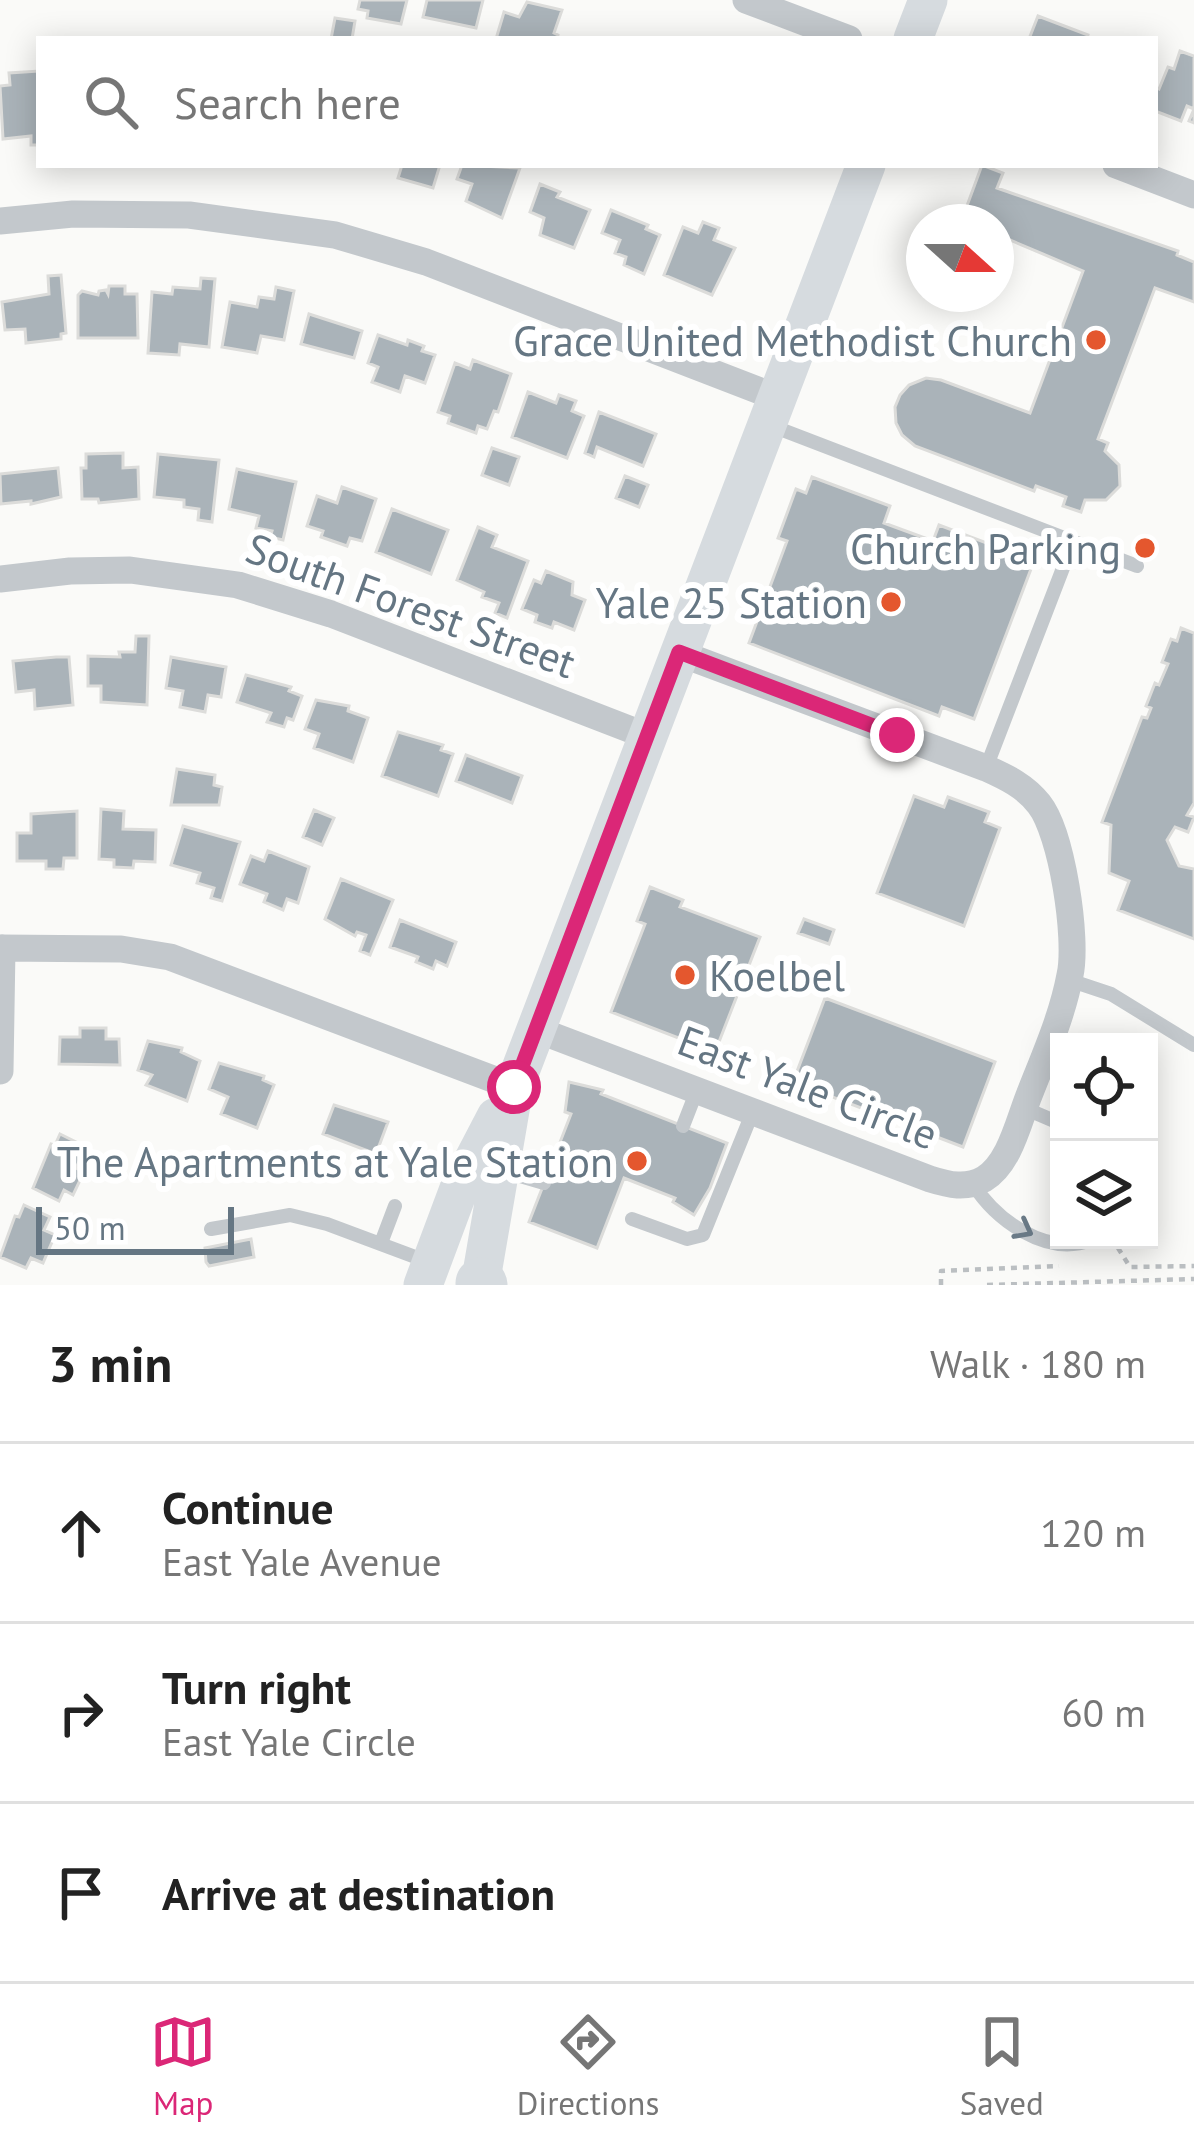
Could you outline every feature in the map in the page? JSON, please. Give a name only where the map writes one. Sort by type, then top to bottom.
[{"type":"main road","points":[[915,36],[928,0]]},
{"type":"main road","points":[[481,1284],[514,1087],[865,168]]},
{"type":"main road","points":[[427,1274],[472,1160],[514,1087]]},
{"type":"street","points":[[746,0],[841,36]]},
{"type":"street","points":[[1124,168],[1194,195]]},
{"type":"street","points":[[0,221],[73,214],[170,214],[248,220],[335,235],[426,262],[773,411]]},
{"type":"street","name":"South Forest Street","points":[[0,579],[130,570],[238,585],[331,614],[647,736]]},
{"type":"street","name":"East Yale Circle","points":[[535,1029],[950,1185],[973,1184],[988,1177],[1000,1162],[1024,1108],[1069,980],[1072,946],[1051,825],[1028,792],[986,768],[679,652]]},
{"type":"street","points":[[0,1071],[1,948],[122,949],[170,957],[514,1087]]},
{"type":"lane","points":[[773,411],[1137,566]]},
{"type":"lane","points":[[986,768],[1072,542]]},
{"type":"lane","points":[[1069,980],[1111,994],[1194,1045]]},
{"type":"lane","points":[[683,1126],[697,1090]]},
{"type":"lane","points":[[1024,1108],[1050,1119]]},
{"type":"lane","points":[[632,1219],[687,1239],[703,1235],[753,1112]]},
{"type":"lane","points":[[498,1169],[544,1183]]},
{"type":"lane","points":[[973,1184],[988,1207],[1050,1241]]},
{"type":"lane","points":[[381,1243],[395,1206]]},
{"type":"lane","points":[[211,1229],[290,1215],[381,1243],[427,1274]]},
{"type":"path","points":[[1119,1249],[1130,1268],[1194,1265]]},
{"type":"path","points":[[941,1285],[941,1270],[1071,1265]]},
{"type":"path","points":[[987,1285],[1194,1279]]},
{"type":"building","points":[[360,0],[407,0],[401,24],[367,18],[368,11],[358,9]]},
{"type":"building","points":[[427,0],[483,0],[476,28],[423,17]]},
{"type":"building","points":[[527,2],[562,10],[554,33],[558,36],[497,36],[504,12],[519,17]]},
{"type":"building","points":[[1038,16],[1088,35],[1088,36],[1030,36]]},
{"type":"building","points":[[335,18],[355,21],[352,36],[332,36]]},
{"type":"building","points":[[1180,51],[1194,56],[1194,109],[1187,106],[1181,121],[1158,112],[1158,88],[1168,67],[1174,69]]},
{"type":"building","points":[[36,71],[36,145],[31,145],[31,136],[3,139],[0,86],[10,85],[9,73]]},
{"type":"building","points":[[401,168],[439,168],[433,188],[398,178]]},
{"type":"building","points":[[461,168],[520,168],[502,218],[466,201],[472,184],[457,179]]},
{"type":"building","name":"Grace United Methodist Church","points":[[981,168],[1003,173],[997,188],[1178,251],[1177,255],[1194,262],[1194,302],[1155,288],[1098,439],[1108,443],[1105,451],[1119,465],[1120,486],[1106,500],[1085,500],[1081,512],[1063,506],[1066,497],[1036,486],[1034,491],[915,446],[902,435],[895,407],[900,395],[926,378],[1030,413],[1083,271],[1014,242],[1014,204],[968,204]]},
{"type":"building","points":[[540,184],[560,192],[557,197],[590,210],[574,248],[540,235],[544,218],[530,212]]},
{"type":"building","points":[[611,210],[660,235],[644,274],[624,265],[626,257],[615,253],[620,240],[602,233]]},
{"type":"building","points":[[703,222],[719,228],[714,240],[735,248],[712,295],[664,275],[683,227],[698,233]]},
{"type":"building","points":[[61,275],[66,333],[61,339],[26,343],[25,329],[5,330],[2,302],[49,294],[48,276]]},
{"type":"building","points":[[201,278],[215,279],[209,347],[180,344],[179,355],[148,353],[152,292],[172,294],[173,287],[200,289]]},
{"type":"building","points":[[109,286],[125,286],[125,294],[137,294],[138,338],[78,338],[78,295],[106,290],[108,294]]},
{"type":"building","points":[[276,287],[294,291],[284,340],[261,336],[257,353],[222,347],[230,302],[257,307],[259,297],[274,299]]},
{"type":"building","points":[[309,314],[362,331],[354,358],[301,344]]},
{"type":"building","points":[[378,335],[407,345],[408,340],[435,355],[425,383],[405,376],[400,392],[372,382],[378,367],[368,363]]},
{"type":"building","points":[[473,360],[511,374],[498,412],[494,411],[487,429],[478,426],[476,433],[448,423],[450,416],[438,412],[455,363],[470,369]]},
{"type":"building","points":[[528,392],[556,403],[559,395],[576,401],[572,411],[584,416],[567,458],[512,437]]},
{"type":"building","points":[[599,412],[656,434],[643,466],[597,447],[594,457],[585,453]]},
{"type":"building","points":[[492,448],[519,457],[509,485],[482,475]]},
{"type":"building","points":[[123,453],[123,468],[138,467],[139,499],[99,503],[98,499],[82,499],[81,468],[86,468],[86,454]]},
{"type":"building","points":[[158,454],[219,460],[212,522],[198,520],[199,509],[184,507],[184,500],[154,497]]},
{"type":"building","points":[[58,468],[61,497],[1,504],[0,474]]},
{"type":"building","points":[[237,469],[296,482],[283,540],[270,537],[272,531],[256,528],[259,516],[229,509]]},
{"type":"building","points":[[625,476],[648,485],[639,507],[616,498]]},
{"type":"building","name":"Yale 25 Station","points":[[812,477],[890,506],[884,523],[933,541],[939,525],[1034,561],[974,719],[942,707],[939,716],[749,643],[787,541],[778,538],[796,489],[806,493]]},
{"type":"building","points":[[342,487],[376,499],[362,541],[350,538],[347,546],[307,526],[317,496],[337,503]]},
{"type":"building","points":[[392,509],[448,530],[431,574],[376,552]]},
{"type":"building","points":[[478,527],[497,535],[492,547],[528,561],[507,618],[495,613],[499,603],[457,580]]},
{"type":"building","points":[[546,571],[573,582],[572,595],[585,600],[574,630],[554,622],[552,628],[535,622],[537,615],[522,609],[534,580],[541,583]]},
{"type":"building","points":[[1181,628],[1194,633],[1194,803],[1187,815],[1194,817],[1188,832],[1175,827],[1167,840],[1179,866],[1194,869],[1194,939],[1118,910],[1129,881],[1109,873],[1111,825],[1102,822],[1142,717],[1147,718],[1151,708],[1146,706],[1155,683],[1159,685],[1168,664],[1162,662],[1171,639],[1177,641]]},
{"type":"building","points":[[136,636],[149,636],[147,705],[101,702],[101,686],[88,686],[88,656],[120,657],[119,652],[135,652]]},
{"type":"building","points":[[69,657],[73,705],[35,709],[34,690],[16,692],[13,661]]},
{"type":"building","points":[[171,657],[226,667],[221,697],[208,695],[205,712],[180,707],[183,691],[166,688]]},
{"type":"building","points":[[246,675],[291,687],[289,691],[302,696],[293,720],[287,718],[284,727],[267,722],[271,713],[237,702]]},
{"type":"building","points":[[316,700],[349,706],[348,711],[368,718],[353,762],[314,748],[319,734],[305,729]]},
{"type":"building","points":[[398,732],[443,745],[441,750],[453,754],[438,796],[382,776]]},
{"type":"building","points":[[466,755],[522,776],[512,803],[456,781]]},
{"type":"building","points":[[177,769],[215,775],[214,785],[222,787],[219,805],[171,805]]},
{"type":"building","points":[[914,796],[944,807],[948,797],[989,812],[985,822],[1000,828],[964,926],[877,893]]},
{"type":"building","points":[[101,809],[124,811],[123,829],[156,830],[155,862],[114,867],[114,860],[99,859]]},
{"type":"building","points":[[314,810],[334,818],[322,845],[303,837]]},
{"type":"building","points":[[77,811],[77,858],[64,858],[63,869],[46,869],[46,861],[17,861],[17,833],[31,833],[31,814]]},
{"type":"building","points":[[183,826],[240,842],[222,901],[211,898],[214,888],[197,883],[200,873],[171,865]]},
{"type":"building","points":[[268,851],[309,867],[298,903],[287,899],[283,910],[264,902],[267,894],[240,884],[251,856],[264,861]]},
{"type":"building","points":[[341,879],[393,900],[370,955],[360,951],[366,935],[357,932],[355,936],[325,919]]},
{"type":"building","name":"Koelbel","points":[[650,887],[683,900],[680,907],[760,937],[715,1052],[611,1012],[645,924],[637,921]]},
{"type":"building","points":[[804,919],[834,930],[829,944],[798,933]]},
{"type":"building","points":[[400,920],[456,942],[447,966],[436,961],[433,969],[416,962],[418,957],[390,947]]},
{"type":"building","points":[[825,998],[995,1062],[963,1147],[793,1082]]},
{"type":"building","points":[[80,1028],[106,1028],[106,1039],[119,1039],[120,1065],[59,1064],[60,1037],[80,1037]]},
{"type":"building","points":[[148,1041],[182,1048],[181,1052],[200,1061],[187,1101],[146,1085],[152,1075],[138,1070]]},
{"type":"building","points":[[219,1063],[264,1076],[263,1080],[274,1085],[257,1128],[221,1114],[228,1097],[209,1089]]},
{"type":"building","name":"The Apartments at Yale Station","points":[[569,1082],[603,1090],[601,1094],[727,1143],[694,1215],[673,1202],[675,1198],[624,1178],[597,1248],[529,1222],[571,1114],[565,1112]]},
{"type":"building","points":[[334,1105],[388,1122],[376,1154],[323,1134]]},
{"type":"building","points":[[60,1134],[86,1147],[76,1168],[84,1172],[73,1195],[64,1190],[59,1201],[33,1188]]},
{"type":"building","points":[[24,1205],[50,1217],[44,1230],[55,1235],[43,1263],[31,1258],[26,1268],[0,1257]]},
{"type":"building","points":[[251,1239],[254,1257],[209,1266],[206,1262],[205,1248]]},
{"type":"place","name":"Grace United Methodist Church","points":[[1096,340]]},
{"type":"place","name":"Church Parking","points":[[1145,548]]},
{"type":"place","name":"Yale 25 Station","points":[[891,602]]},
{"type":"place","name":"Koelbel","points":[[685,975]]},
{"type":"place","name":"The Apartments at Yale Station","points":[[637,1161]]},
{"type":"route","points":[[514,1087],[679,652],[897,735]]}]
